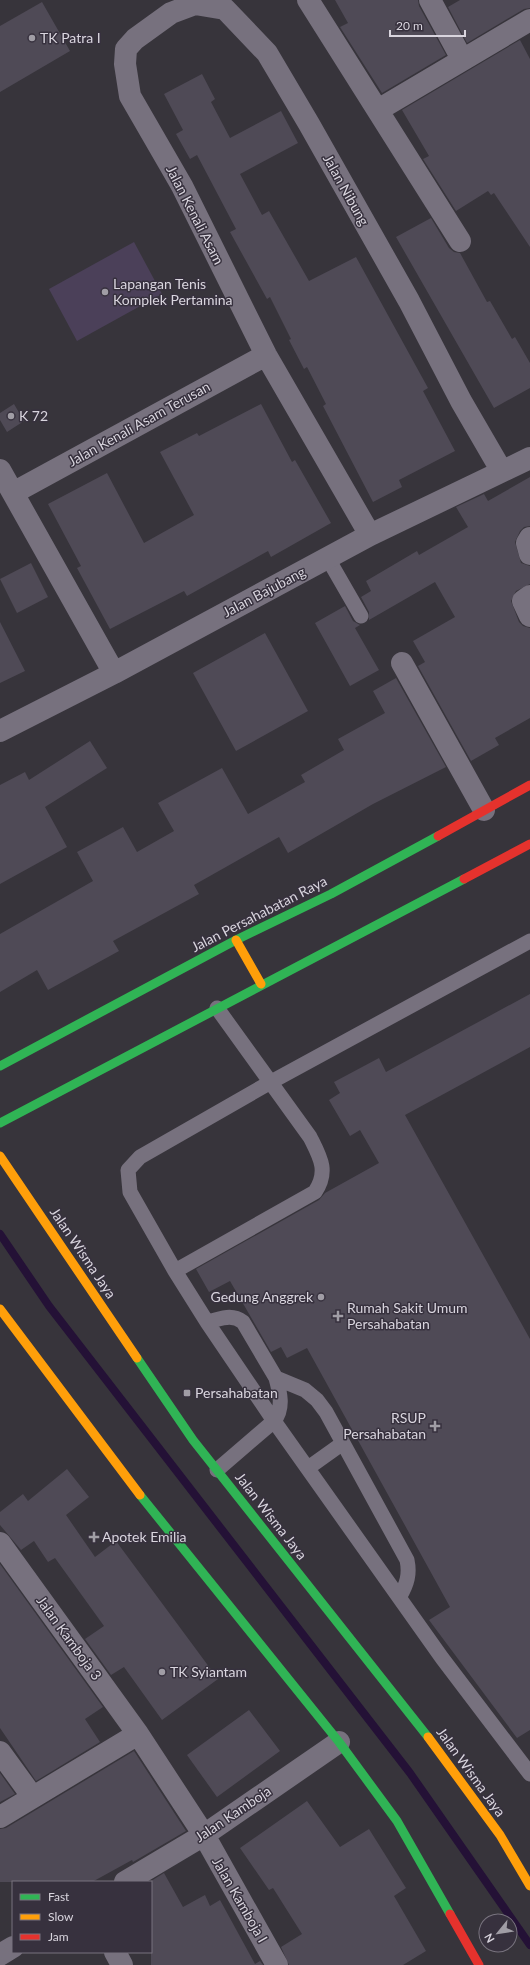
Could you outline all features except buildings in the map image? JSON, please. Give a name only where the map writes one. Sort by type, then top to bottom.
[{"type":"street","points":[[308,0],[460,241]]},
{"type":"street","points":[[430,0],[462,59]]},
{"type":"street","name":"Jalan Nibung","points":[[135,39],[171,13],[195,4],[225,8],[267,53],[309,124],[408,301],[461,401],[501,470]]},
{"type":"street","points":[[378,110],[530,20]]},
{"type":"street","name":"Jalan Kenali Asam","points":[[135,39],[126,49],[125,64],[130,96],[182,186],[266,355],[370,535]]},
{"type":"street","name":"Jalan Kenali Asam Terusan","points":[[12,493],[266,355]]},
{"type":"street","name":"Jalan Bajubang","points":[[0,731],[114,673],[327,557],[501,470],[530,458]]},
{"type":"street","points":[[0,470],[114,673]]},
{"type":"street","points":[[530,538],[527,543],[530,554]]},
{"type":"street","points":[[530,596],[523,602],[530,616]]},
{"type":"street","points":[[402,663],[484,810]]},
{"type":"street","name":"Jalan Persahabatan Raya","points":[[0,1066],[236,940],[331,894],[530,785]]},
{"type":"street","points":[[0,1123],[261,984],[530,844]]},
{"type":"street","points":[[236,940],[261,984]]},
{"type":"street","name":"Jalan Wisma Jaya","points":[[0,1156],[193,1440],[420,1726],[500,1834],[530,1886]]},
{"type":"street","points":[[0,1309],[130,1482],[339,1742],[397,1821],[479,1965]]},
{"type":"street","name":"Jalan Kamboja 3","points":[[0,1543],[138,1734],[204,1835]]},
{"type":"street","points":[[0,1817],[32,1796],[138,1734]]},
{"type":"street","name":"Jalan Kamboja","points":[[127,1881],[204,1835],[339,1742]]},
{"type":"street","points":[[0,1752],[32,1796]]},
{"type":"street","name":"Jalan Kamboja I","points":[[204,1835],[277,1965]]},
{"type":"street","points":[[0,1955],[12,1948]]},
{"type":"street","points":[[116,1953],[122,1965]]},
{"type":"lane","points":[[327,557],[361,616]]},
{"type":"lane","points":[[530,941],[271,1082],[140,1157],[128,1170],[130,1192],[175,1271],[207,1322],[274,1421],[400,1596],[442,1658],[530,1774]]},
{"type":"lane","points":[[175,1271],[315,1192],[320,1183],[323,1172],[320,1157],[310,1137],[217,1008]]},
{"type":"lane","points":[[207,1322],[228,1316],[235,1317],[243,1322],[276,1378],[281,1399],[279,1414],[274,1421],[217,1470]]},
{"type":"lane","points":[[276,1378],[305,1390],[317,1400],[326,1412],[407,1560],[409,1571],[407,1584],[400,1596]]},
{"type":"lane","points":[[308,1468],[343,1443]]},
{"type":"shaded area","name":"Lapangan Tenis Komplek Pertamina","points":[[134,242],[162,294],[77,341],[49,289]]},
{"type":"waterway","points":[[0,1234],[49,1306],[410,1773],[530,1945]]},
{"type":"traffic: fast","points":[[0,1066],[236,940],[331,894],[438,836]]},
{"type":"traffic: fast","points":[[0,1123],[464,879]]},
{"type":"traffic: fast","points":[[137,1358],[193,1440],[428,1737]]},
{"type":"traffic: fast","points":[[140,1495],[339,1742],[397,1821],[450,1914]]},
{"type":"traffic: slow","points":[[236,940],[261,984]]},
{"type":"traffic: slow","points":[[0,1156],[137,1358]]},
{"type":"traffic: slow","points":[[0,1309],[140,1495]]},
{"type":"traffic: slow","points":[[428,1737],[500,1835],[530,1886]]},
{"type":"traffic: jam","points":[[438,836],[530,785]]},
{"type":"traffic: jam","points":[[464,879],[530,844]]},
{"type":"traffic: jam","points":[[450,1914],[479,1965]]},
{"type":"place","name":"TK Patra I","points":[[32,38]]},
{"type":"place","name":"Lapangan Tenis Komplek Pertamina","points":[[105,292]]},
{"type":"place","name":"K 72","points":[[11,416]]},
{"type":"place","name":"Gedung Anggrek","points":[[321,1297]]},
{"type":"place","name":"Rumah Sakit Umum Persahabatan","points":[[338,1316]]},
{"type":"place","name":"Persahabatan","points":[[187,1393]]},
{"type":"place","name":"RSUP Persahabatan","points":[[435,1426]]},
{"type":"place","name":"Apotek Emilia","points":[[94,1537]]},
{"type":"place","name":"TK Syiantam","points":[[162,1672]]}]
